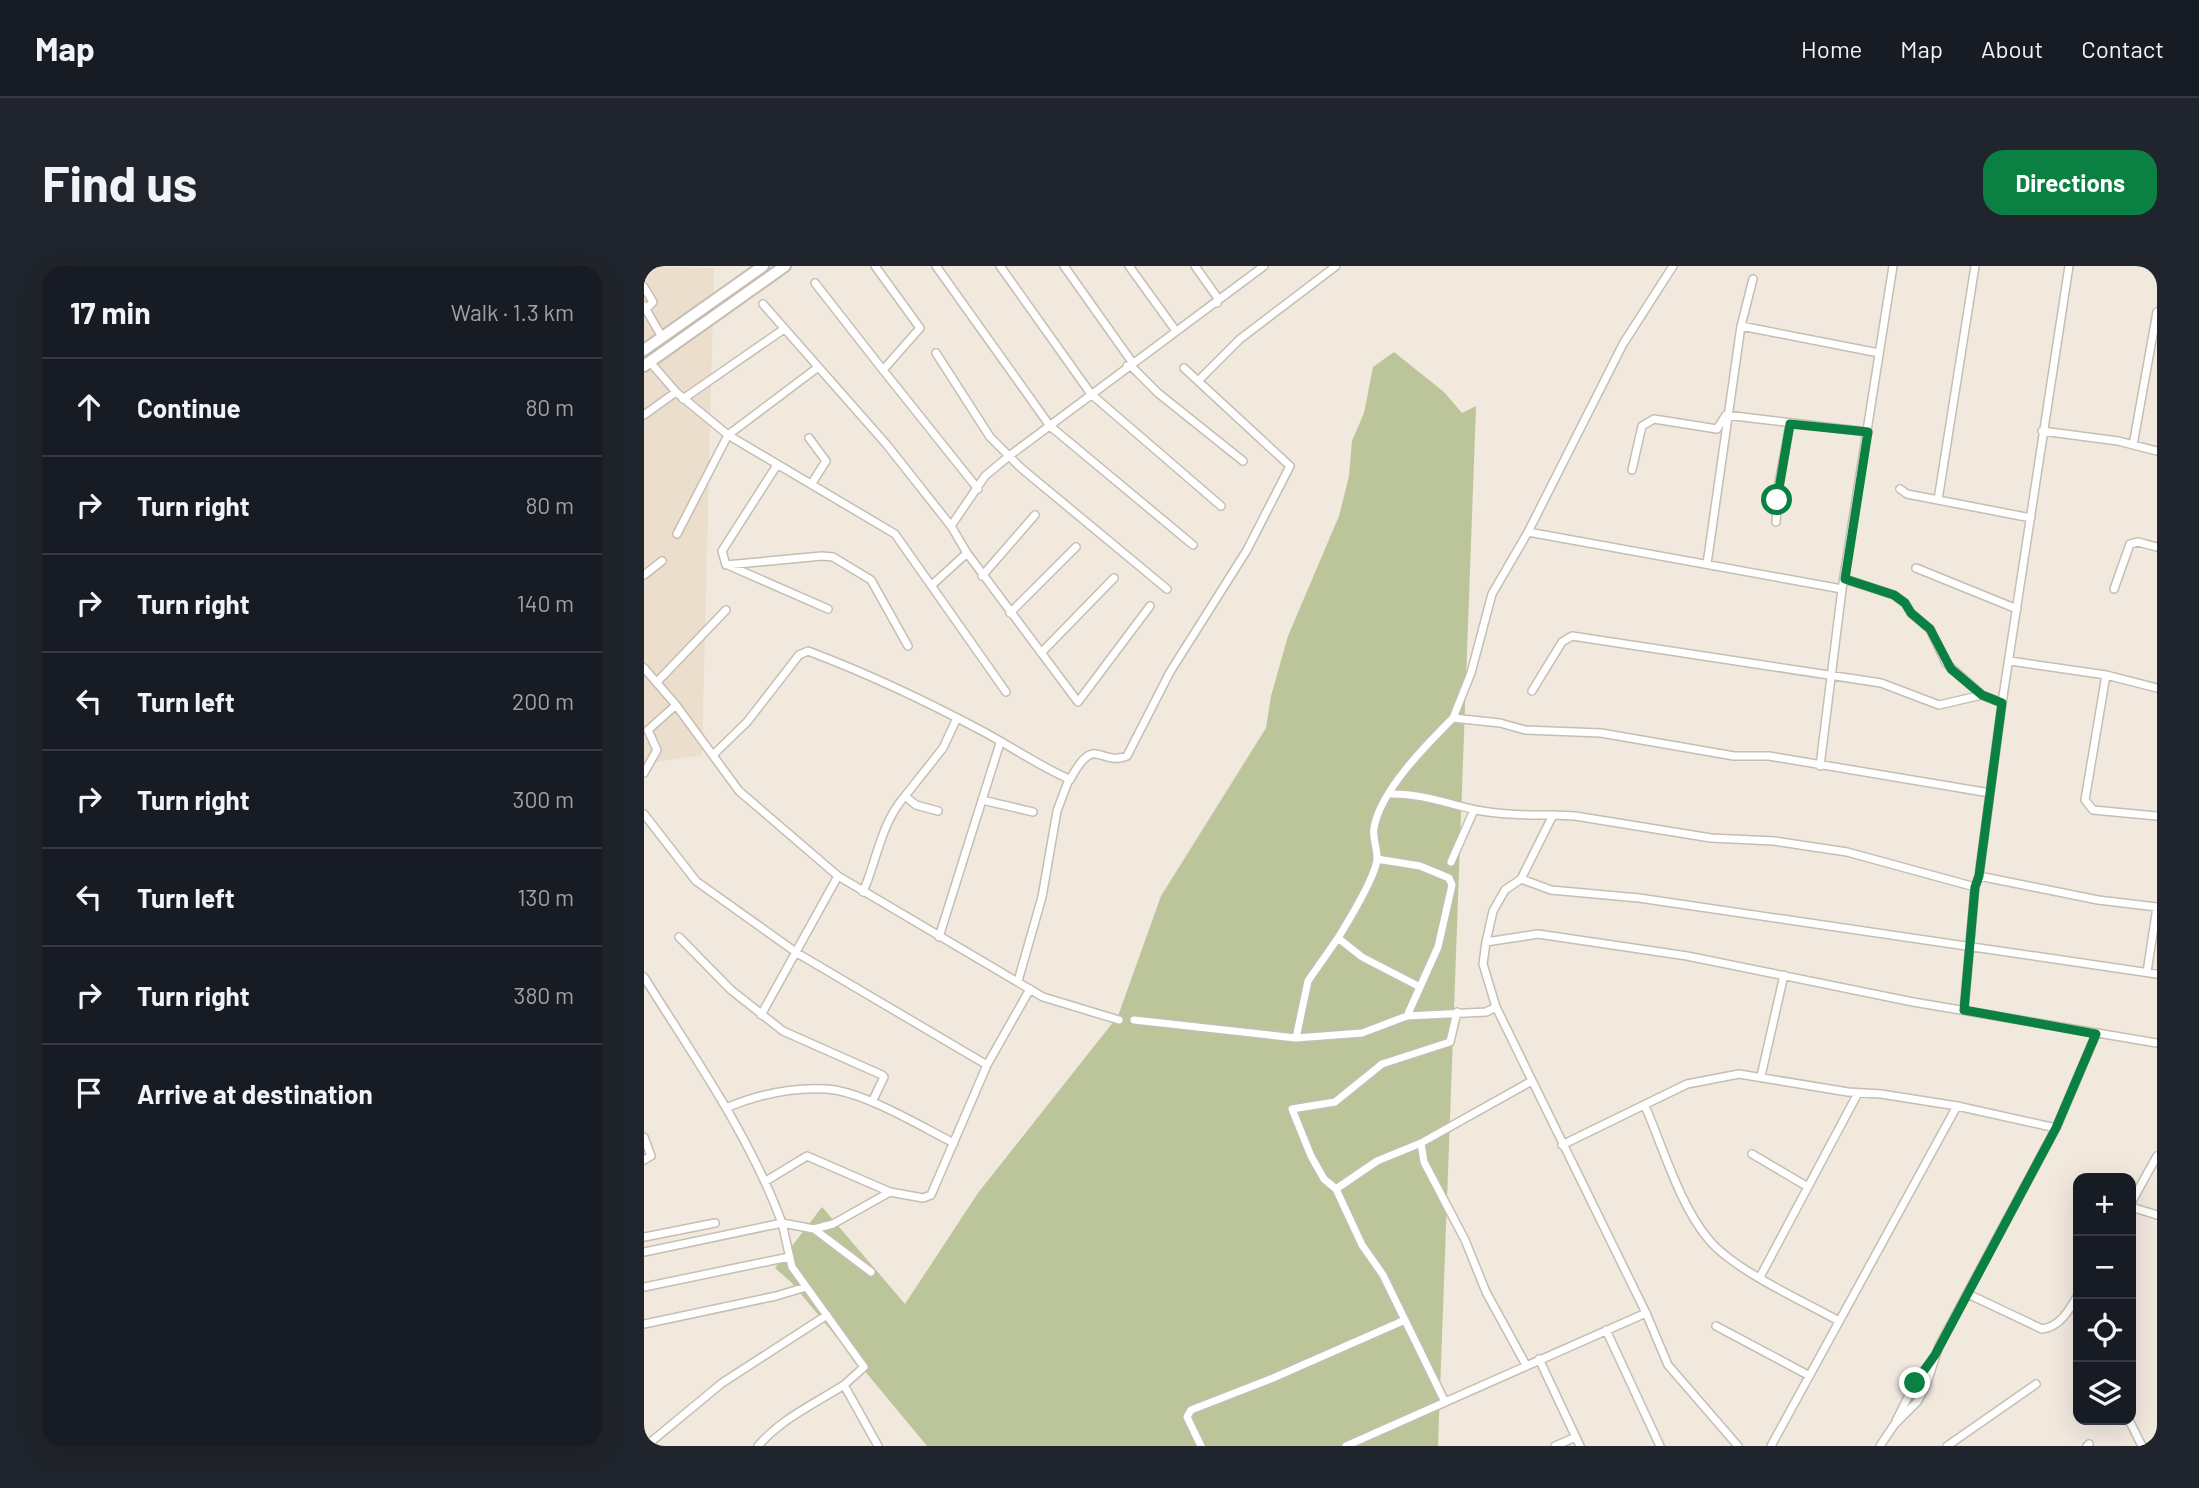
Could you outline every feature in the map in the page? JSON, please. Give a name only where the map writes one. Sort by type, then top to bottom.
[{"type":"main road","points":[[644,350],[763,266]]},
{"type":"main road","points":[[647,364],[785,266]]},
{"type":"street","points":[[874,266],[919,328],[883,370]]},
{"type":"street","points":[[936,266],[1050,426],[1193,545]]},
{"type":"street","points":[[1000,266],[1090,394],[1221,506]]},
{"type":"street","points":[[1064,266],[1129,364],[1158,393],[1242,461]]},
{"type":"street","points":[[1129,266],[1176,331]]},
{"type":"street","points":[[1195,266],[1217,296],[1217,303]]},
{"type":"street","points":[[951,526],[985,476],[1009,456],[1264,266]]},
{"type":"street","points":[[1199,380],[1248,332],[1336,266]]},
{"type":"street","points":[[1296,1038],[1308,981],[1352,916],[1377,859],[1374,828],[1381,808],[1410,762],[1452,718],[1471,673],[1492,594],[1528,532],[1623,344],[1673,266]]},
{"type":"street","points":[[1820,766],[1842,589],[1893,266]]},
{"type":"street","points":[[1938,500],[1975,266]]},
{"type":"street","points":[[1964,1010],[1975,887],[1979,876],[2042,431],[2069,266]]},
{"type":"street","points":[[1707,564],[1726,415],[1741,326],[1753,279]]},
{"type":"street","points":[[815,283],[978,489]]},
{"type":"street","points":[[644,287],[653,302],[645,308],[662,337]]},
{"type":"street","points":[[763,304],[887,445],[951,526],[982,576],[1078,702],[1150,607]]},
{"type":"street","points":[[2133,445],[2154,358],[2157,312]]},
{"type":"street","points":[[1741,326],[1879,353]]},
{"type":"street","points":[[683,400],[784,329]]},
{"type":"street","points":[[936,353],[990,437],[1167,589]]},
{"type":"street","points":[[647,364],[683,400],[728,435],[895,534],[1006,692]]},
{"type":"street","points":[[677,534],[728,435],[817,368]]},
{"type":"street","points":[[1018,981],[1042,897],[1057,811],[1070,780],[1082,758],[1101,753],[1121,758],[1126,756],[1170,672],[1247,550],[1290,466],[1184,368]]},
{"type":"street","points":[[644,415],[676,392]]},
{"type":"street","points":[[1726,415],[1868,432]]},
{"type":"street","points":[[1632,470],[1643,426],[1648,421],[1654,419],[1717,429],[1726,415]]},
{"type":"street","points":[[1776,522],[1779,483],[1790,424]]},
{"type":"street","points":[[2042,431],[2133,445],[2157,452]]},
{"type":"street","points":[[808,438],[826,461],[812,483]]},
{"type":"street","points":[[726,565],[722,551],[777,465]]},
{"type":"street","points":[[1899,489],[1907,494],[2031,518]]},
{"type":"street","points":[[982,576],[1035,515]]},
{"type":"street","points":[[1528,532],[1842,589]]},
{"type":"street","points":[[2114,589],[2130,544],[2138,542],[2157,547]]},
{"type":"street","points":[[1010,613],[1076,547]]},
{"type":"street","points":[[932,584],[967,553]]},
{"type":"street","points":[[726,565],[822,555],[833,557],[872,580],[908,646]]},
{"type":"street","points":[[644,575],[662,561]]},
{"type":"street","points":[[726,565],[828,609]]},
{"type":"street","points":[[1916,568],[2017,609]]},
{"type":"street","points":[[1041,653],[1114,578]]},
{"type":"street","points":[[1845,579],[1894,595],[1905,603],[1911,613],[1930,629],[1946,663],[1982,695],[2002,703]]},
{"type":"street","points":[[657,681],[726,610]]},
{"type":"street","points":[[1532,691],[1562,642],[1573,636],[1890,684],[1939,705],[1982,695]]},
{"type":"street","points":[[713,755],[747,722],[799,655],[808,651],[858,670],[957,718],[1070,780]]},
{"type":"street","points":[[2010,661],[2106,676],[2157,688]]},
{"type":"street","points":[[644,668],[676,705],[739,791],[838,876],[1043,997],[1119,1020]]},
{"type":"street","points":[[2106,676],[2085,800],[2093,810],[2157,816]]},
{"type":"street","points":[[644,774],[657,750],[648,730],[676,705]]},
{"type":"street","points":[[863,892],[880,840],[894,809],[943,748],[957,718]]},
{"type":"street","points":[[1452,718],[1500,723],[1525,730],[1601,733],[1734,756],[1769,756],[1990,793]]},
{"type":"street","points":[[939,937],[1000,743]]},
{"type":"street","points":[[1390,794],[1459,803],[1474,810],[1575,816],[1712,838],[1774,841],[1847,852],[1975,887]]},
{"type":"street","points":[[905,796],[916,804],[938,811]]},
{"type":"street","points":[[982,800],[1033,812]]},
{"type":"street","points":[[1451,862],[1474,810]]},
{"type":"street","points":[[644,814],[696,881],[797,953],[987,1065]]},
{"type":"street","points":[[1553,815],[1521,879],[1505,890],[1493,911],[1483,964],[1496,1007],[1530,1082],[1646,1313],[1668,1365],[1738,1446]]},
{"type":"street","points":[[1377,859],[1420,866],[1449,877],[1451,882],[1438,947],[1407,1016]]},
{"type":"street","points":[[761,1015],[838,876]]},
{"type":"street","points":[[1979,876],[2098,900],[2157,907],[2147,972]]},
{"type":"street","points":[[1521,879],[1551,890],[1639,898],[2157,974]]},
{"type":"street","points":[[1486,942],[1538,934],[1709,959],[1964,1010],[2157,1043]]},
{"type":"street","points":[[679,937],[761,1015],[783,1031],[882,1075],[884,1077],[872,1102]]},
{"type":"street","points":[[1338,938],[1362,957],[1420,987]]},
{"type":"street","points":[[1761,1076],[1784,975]]},
{"type":"street","points":[[644,977],[726,1108],[766,1181],[782,1223],[792,1267],[864,1367],[844,1385],[768,1434],[758,1446]]},
{"type":"street","points":[[766,1181],[807,1156],[890,1192],[923,1198],[931,1195],[987,1065],[1030,989]]},
{"type":"street","points":[[1134,1020],[1296,1038],[1362,1034],[1407,1016],[1486,1012],[1496,1007]]},
{"type":"street","points":[[1444,1400],[1383,1275],[1362,1245],[1336,1189],[1324,1179],[1311,1156],[1292,1109],[1335,1102],[1382,1064],[1450,1042],[1457,1012]]},
{"type":"street","points":[[1880,1446],[1894,1424],[1917,1402],[1932,1372],[1935,1355],[2056,1128],[2096,1034]]},
{"type":"street","points":[[1562,1145],[1700,1080],[1739,1074],[1957,1106],[2056,1128]]},
{"type":"street","points":[[1336,1189],[1377,1161],[1421,1143],[1530,1082]]},
{"type":"street","points":[[726,1108],[758,1095],[827,1088],[872,1102],[954,1143]]},
{"type":"street","points":[[1760,1277],[1858,1093]]},
{"type":"street","points":[[1645,1106],[1690,1212],[1709,1241],[1726,1256],[1760,1277],[1837,1320]]},
{"type":"street","points":[[1771,1446],[1837,1320],[1957,1106]]},
{"type":"street","points":[[644,1138],[651,1156],[644,1160]]},
{"type":"street","points":[[1421,1143],[1424,1162],[1465,1240],[1486,1292],[1526,1365]]},
{"type":"street","points":[[1752,1154],[1808,1187]]},
{"type":"street","points":[[2136,1196],[2157,1156]]},
{"type":"street","points":[[644,1252],[782,1223],[814,1229],[832,1224],[890,1192]]},
{"type":"street","points":[[2136,1207],[2157,1215]]},
{"type":"street","points":[[644,1237],[715,1223]]},
{"type":"street","points":[[814,1229],[871,1272]]},
{"type":"street","points":[[644,1287],[789,1257]]},
{"type":"street","points":[[644,1324],[806,1287]]},
{"type":"street","points":[[1968,1294],[2042,1329],[2050,1328],[2062,1318],[2075,1299]]},
{"type":"street","points":[[1346,1446],[1444,1400],[1646,1313]]},
{"type":"street","points":[[646,1446],[722,1383],[827,1315]]},
{"type":"street","points":[[1200,1446],[1187,1417],[1191,1410],[1273,1378],[1405,1320]]},
{"type":"street","points":[[1716,1326],[1808,1375]]},
{"type":"street","points":[[1606,1330],[1660,1446]]},
{"type":"street","points":[[1539,1359],[1580,1446]]},
{"type":"street","points":[[1947,1446],[2036,1384]]},
{"type":"street","points":[[844,1385],[878,1446]]},
{"type":"street","points":[[2131,1425],[2141,1446]]},
{"type":"street","points":[[1555,1446],[1576,1437]]},
{"type":"shaded area","points":[[644,266],[714,268],[702,755],[644,764]]},
{"type":"green space","points":[[1394,352],[1444,392],[1462,413],[1476,406],[1438,1446],[927,1446],[791,1282],[775,1268],[822,1207],[905,1304],[978,1193],[1118,1016],[1161,896],[1266,728],[1271,696],[1288,636],[1339,516],[1349,476],[1352,441],[1364,413],[1373,367]]},
{"type":"route","points":[[1777,500],[1790,424],[1868,432],[1845,579],[1894,595],[1905,603],[1911,613],[1930,629],[1942,657],[1951,669],[1982,695],[2002,703],[1979,876],[1975,887],[1964,1010],[2096,1034],[2056,1128],[1935,1355],[1915,1383]]}]
